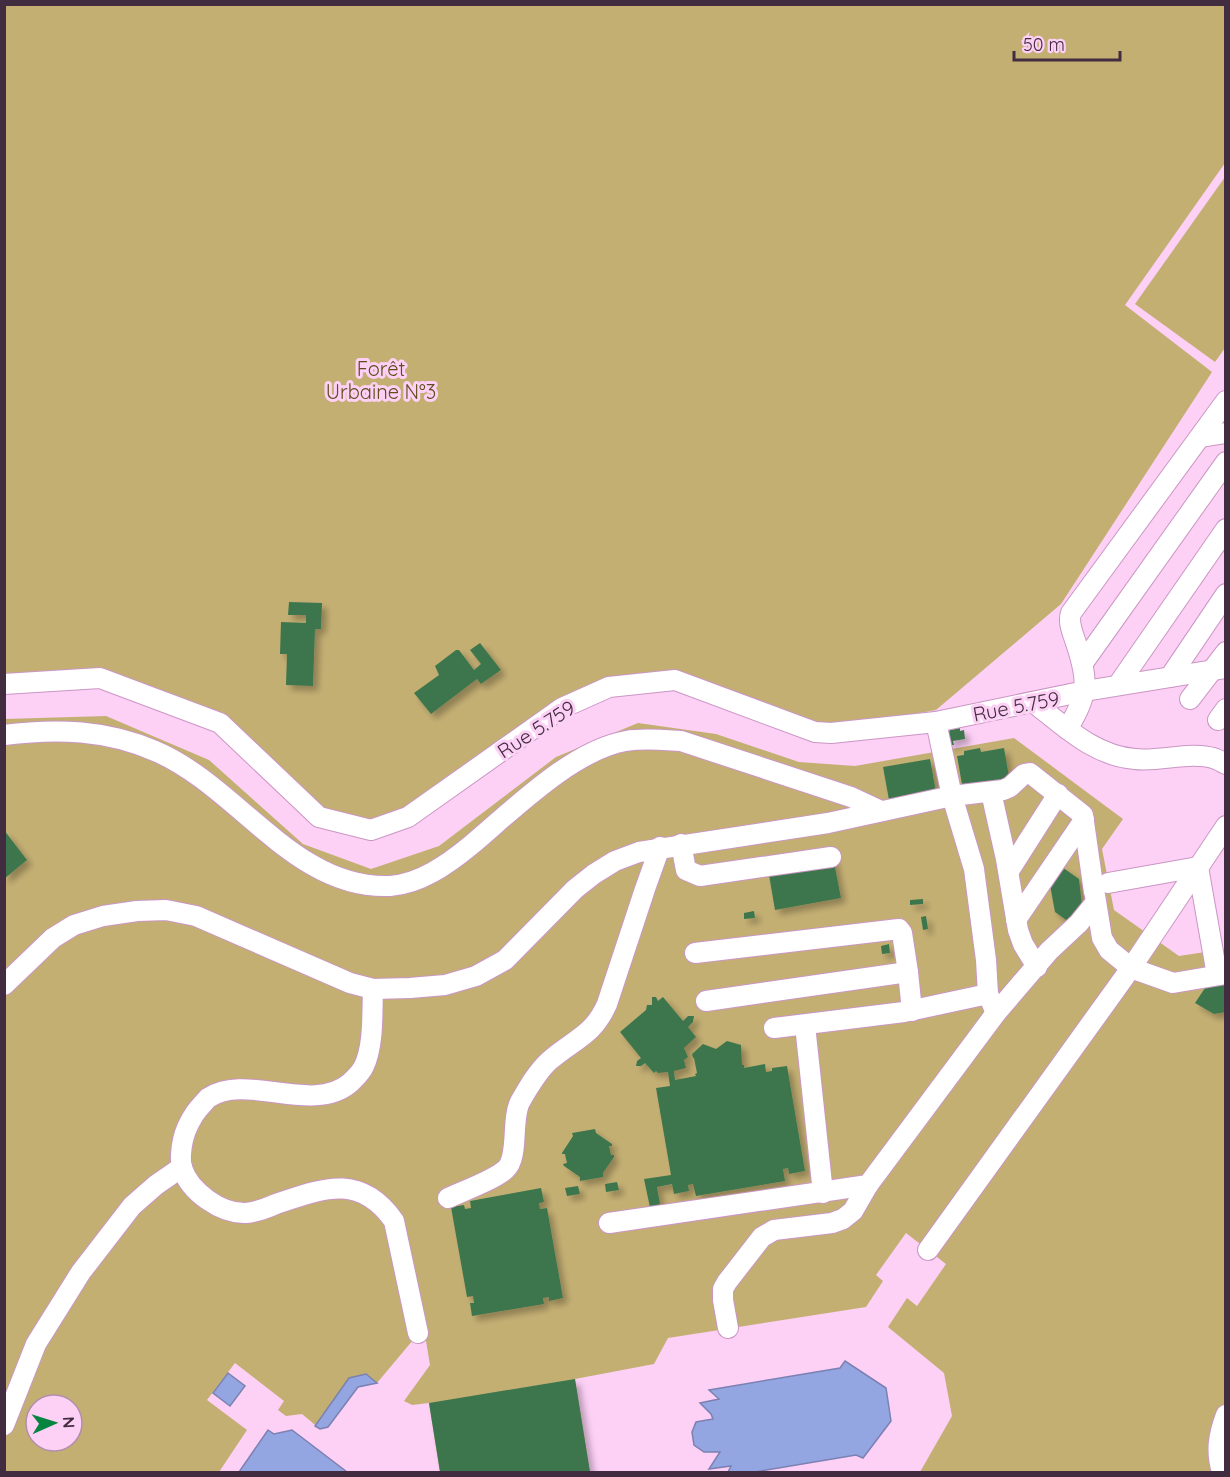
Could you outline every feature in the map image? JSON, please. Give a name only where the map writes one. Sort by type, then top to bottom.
[{"type":"lane","points":[[1067,729],[1080,706],[1085,691],[1083,663],[1069,618],[1073,608],[1226,401]]},
{"type":"lane","points":[[1201,436],[1226,433]]},
{"type":"lane","points":[[1083,663],[1226,462]]},
{"type":"lane","points":[[1118,685],[1226,529]]},
{"type":"lane","points":[[1170,677],[1226,594]]},
{"type":"lane","points":[[1190,699],[1219,669],[1226,652]]},
{"type":"lane","name":"Rue 5.759","points":[[4,684],[100,678],[220,723],[319,817],[371,830],[408,817],[562,708],[609,687],[675,680],[815,732],[831,733],[936,722],[1085,691],[1219,669]]},
{"type":"lane","points":[[1033,702],[1094,747],[1113,755],[1152,760],[1190,756],[1213,757],[1226,764]]},
{"type":"lane","points":[[936,722],[952,796],[974,869],[988,994],[996,1013]]},
{"type":"lane","points":[[4,735],[37,731],[76,731],[114,736],[157,751],[210,784],[296,855],[327,874],[360,884],[391,886],[414,880],[447,865],[563,769],[599,750],[626,741],[651,739],[681,741],[851,797],[881,812]]},
{"type":"lane","points":[[4,985],[53,939],[74,925],[103,916],[166,910],[196,916],[350,983],[373,989],[445,985],[476,976],[505,960],[575,889],[615,861],[660,847],[828,823],[952,796],[991,792],[1010,787],[1027,773],[1080,811],[1102,891],[1102,938],[1109,950],[1131,968],[1173,983],[1221,974],[1198,867]]},
{"type":"lane","points":[[991,792],[1023,944],[1037,967]]},
{"type":"lane","points":[[1009,871],[1058,794]]},
{"type":"lane","points":[[1017,920],[1084,820]]},
{"type":"lane","points":[[928,1250],[1131,968],[1226,826]]},
{"type":"lane","points":[[681,844],[686,870],[700,876],[831,857]]},
{"type":"lane","points":[[448,1198],[506,1169],[513,1153],[513,1128],[518,1105],[536,1076],[547,1063],[593,1029],[600,1020],[660,847]]},
{"type":"lane","points":[[728,1328],[723,1289],[762,1237],[774,1230],[832,1223],[843,1219],[853,1211],[868,1185],[996,1013],[1049,951],[1079,923],[1102,891],[1198,867]]},
{"type":"lane","points":[[695,953],[899,929],[902,933],[912,1011]]},
{"type":"lane","points":[[706,1001],[908,972]]},
{"type":"lane","points":[[373,989],[368,1055],[364,1068],[356,1077],[344,1088],[324,1095],[239,1090],[223,1092],[208,1098],[194,1114],[183,1139],[182,1167],[190,1182],[203,1196],[218,1206],[235,1212],[257,1211],[322,1189],[356,1191],[373,1197],[394,1221],[418,1334]]},
{"type":"lane","points":[[774,1028],[912,1011],[988,994]]},
{"type":"lane","points":[[805,1025],[823,1193]]},
{"type":"lane","points":[[4,1425],[36,1344],[81,1272],[132,1206],[182,1167]]},
{"type":"lane","points":[[609,1223],[868,1185]]},
{"type":"lane","points":[[1222,1473],[1218,1458],[1218,1443],[1226,1415]]},
{"type":"green space","name":"Forêt Urbaine N°3","points":[[5,5],[1225,5],[1225,163],[1125,305],[1212,372],[1061,604],[936,710],[815,732],[675,680],[609,687],[371,830],[319,817],[220,723],[100,678],[5,684]]},
{"type":"green space","points":[[1225,177],[1225,348],[1215,362],[1135,304]]},
{"type":"green space","points":[[106,716],[209,760],[303,844],[371,869],[439,846],[556,757],[638,723],[716,734],[799,762],[855,766],[1014,738],[1123,819],[1102,849],[1114,910],[1179,956],[1225,949],[1225,1472],[920,1472],[952,1416],[944,1373],[888,1327],[907,1298],[917,1306],[946,1264],[906,1233],[876,1275],[883,1281],[866,1307],[668,1338],[654,1364],[575,1379],[590,1472],[440,1472],[429,1403],[412,1405],[404,1401],[430,1365],[426,1341],[413,1340],[377,1383],[358,1387],[328,1427],[320,1429],[302,1414],[286,1416],[278,1410],[284,1401],[235,1363],[207,1400],[247,1430],[219,1472],[5,1472],[4,719]]},
{"type":"water","points":[[845,1361],[886,1388],[891,1421],[863,1458],[856,1455],[755,1472],[728,1472],[731,1466],[709,1469],[720,1452],[704,1452],[694,1445],[692,1432],[696,1422],[713,1419],[700,1403],[719,1399],[709,1390],[840,1368]]},
{"type":"water","points":[[228,1373],[245,1386],[230,1406],[213,1393]]},
{"type":"water","points":[[366,1374],[377,1383],[358,1387],[328,1427],[320,1429],[315,1426],[349,1378]]},
{"type":"water","points":[[268,1430],[274,1434],[292,1430],[347,1472],[239,1472]]},
{"type":"building","points":[[289,602],[322,603],[321,629],[315,629],[313,686],[286,685],[287,654],[280,654],[281,622],[306,623],[306,615],[288,615]]},
{"type":"building","points":[[480,643],[501,670],[481,684],[477,679],[431,714],[414,693],[439,675],[435,666],[456,650],[459,650],[474,670],[481,664],[470,650]]},
{"type":"building","points":[[960,728],[960,731],[964,730],[965,739],[953,741],[954,745],[949,745],[947,735],[950,730]]},
{"type":"building","points":[[980,748],[981,752],[1004,748],[1010,782],[963,790],[957,756],[964,755],[964,751]]},
{"type":"building","points":[[930,759],[936,792],[889,800],[883,767]]},
{"type":"building","points":[[4,830],[27,860],[4,879]]},
{"type":"building","points":[[833,857],[841,898],[775,910],[768,869]]},
{"type":"building","points":[[1062,867],[1079,879],[1082,906],[1069,922],[1055,912],[1050,885]]},
{"type":"building","points":[[923,899],[923,904],[910,905],[910,900]]},
{"type":"building","points":[[754,911],[755,918],[744,919],[744,913]]},
{"type":"building","points":[[926,916],[928,929],[923,930],[921,917]]},
{"type":"building","points":[[889,944],[890,953],[882,954],[881,946]]},
{"type":"building","points":[[1226,982],[1226,1012],[1214,1014],[1195,1003],[1207,985]]},
{"type":"building","points":[[652,997],[656,997],[658,1001],[663,997],[683,1021],[688,1016],[694,1016],[693,1022],[688,1027],[696,1037],[684,1048],[688,1057],[684,1060],[686,1068],[674,1071],[675,1080],[696,1076],[692,1054],[703,1044],[716,1049],[727,1041],[741,1045],[744,1068],[765,1064],[766,1072],[772,1071],[772,1068],[787,1066],[805,1171],[789,1174],[788,1168],[783,1169],[785,1181],[696,1196],[693,1184],[688,1185],[689,1191],[674,1194],[672,1184],[657,1187],[661,1210],[651,1212],[644,1179],[671,1175],[656,1088],[670,1086],[668,1072],[658,1073],[656,1071],[654,1073],[645,1063],[636,1066],[637,1061],[641,1058],[620,1032],[646,1010],[647,1005],[652,1005]]},
{"type":"building","points":[[595,1129],[596,1133],[612,1144],[609,1146],[611,1155],[614,1157],[603,1173],[603,1177],[580,1181],[580,1177],[564,1166],[563,1164],[567,1163],[565,1154],[562,1153],[573,1136],[572,1133]]},
{"type":"building","points":[[617,1182],[619,1190],[606,1192],[605,1184]]},
{"type":"building","points":[[578,1186],[580,1194],[567,1196],[565,1188]]},
{"type":"building","points":[[541,1188],[544,1202],[539,1203],[540,1209],[547,1208],[563,1298],[549,1301],[549,1297],[543,1298],[544,1304],[472,1316],[470,1303],[474,1303],[473,1296],[467,1297],[451,1207],[464,1205],[465,1209],[471,1208],[470,1201]]},
{"type":"building","points":[[575,1379],[590,1472],[440,1472],[429,1403]]}]
